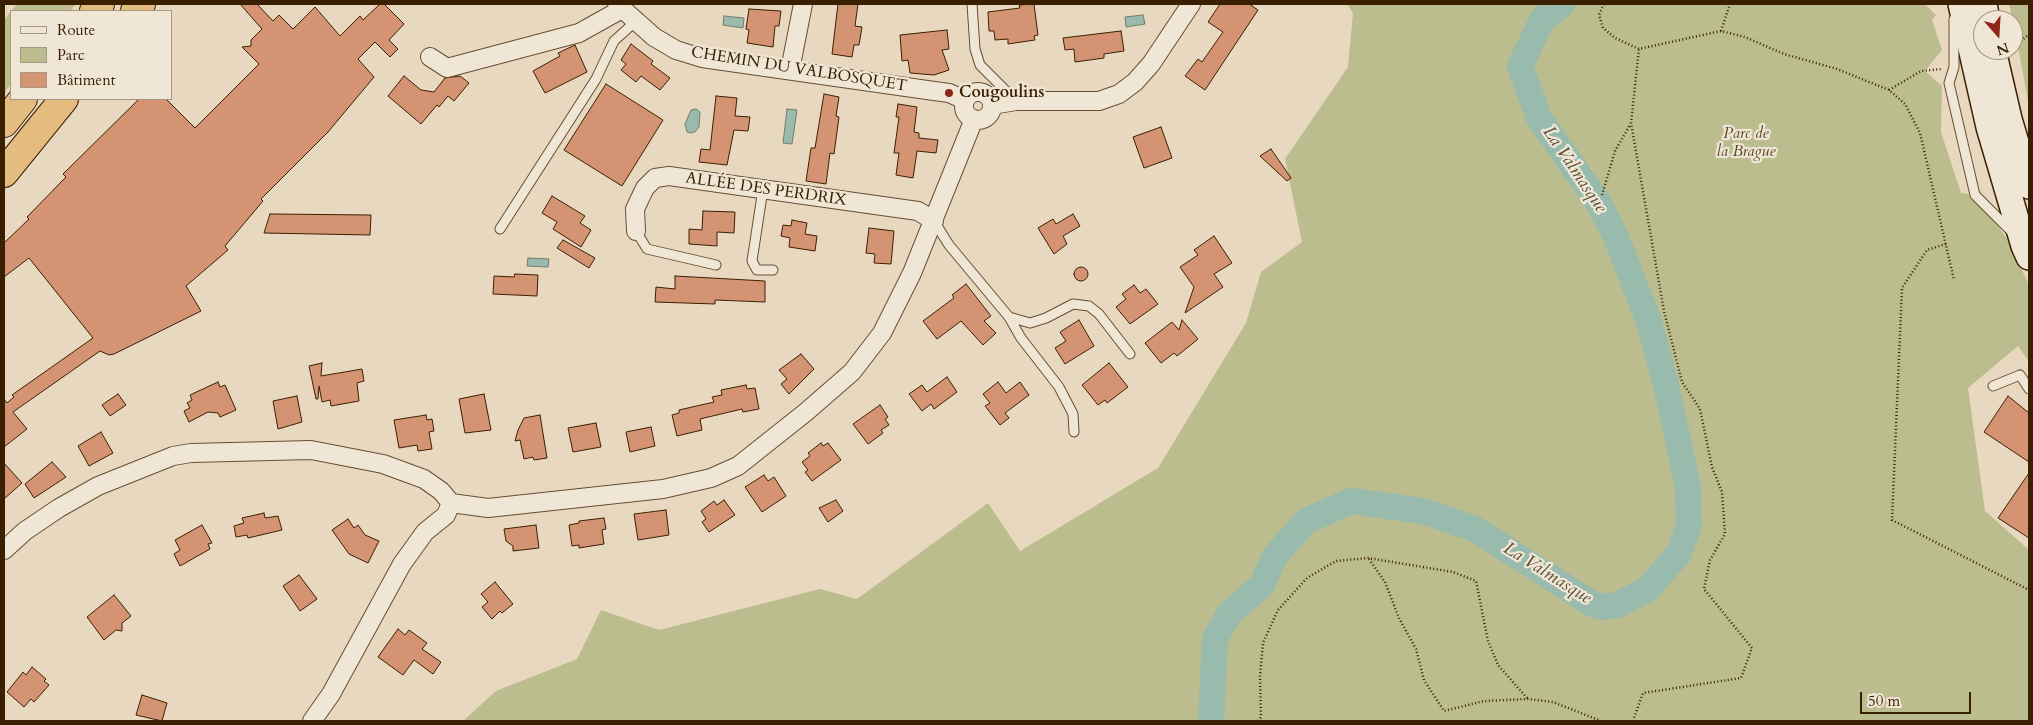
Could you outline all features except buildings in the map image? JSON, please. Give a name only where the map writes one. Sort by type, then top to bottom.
[{"type":"highway","points":[[4,123],[22,100]]},
{"type":"highway","points":[[4,173],[63,100]]},
{"type":"main road","points":[[1961,4],[1989,127],[2026,251]]},
{"type":"main road","points":[[1994,60],[2009,119],[2029,186]]},
{"type":"street","points":[[790,70],[803,4]]},
{"type":"street","points":[[992,105],[1016,101],[1099,101],[1119,94],[1135,82],[1151,64],[1191,4]]},
{"type":"street","points":[[430,58],[447,68],[578,33],[620,6]]},
{"type":"street","name":"CHEMIN DU VALBOSQUET","points":[[620,6],[654,37],[676,50],[702,58],[927,90],[949,94],[965,100]]},
{"type":"street","points":[[981,92],[989,96],[992,105],[992,109],[987,117],[974,119],[964,109],[965,100],[972,93],[981,92]]},
{"type":"street","points":[[4,550],[25,531],[59,508],[98,486],[173,456],[191,453],[311,450],[383,464],[424,479],[441,491],[451,503],[488,508],[662,489],[711,478],[738,466],[806,412],[852,372],[882,333],[912,273],[974,119]]},
{"type":"street","name":"ALLÉE DES PERDRIX","points":[[636,231],[635,209],[645,188],[655,178],[668,176],[918,210],[934,221]]},
{"type":"street","points":[[312,721],[331,694],[402,564],[425,532],[446,515],[451,503]]},
{"type":"lane","points":[[972,4],[975,49],[980,65],[1016,101]]},
{"type":"lane","points":[[1954,4],[1954,67],[1948,83],[1975,195],[2026,251]]},
{"type":"lane","points":[[500,228],[596,79],[614,41],[636,21]]},
{"type":"lane","points":[[763,189],[752,261],[757,270],[773,270]]},
{"type":"lane","points":[[934,221],[948,245],[1009,317],[1021,338],[1059,387],[1073,414],[1074,432]]},
{"type":"lane","points":[[636,231],[647,249],[716,265]]},
{"type":"lane","points":[[1009,317],[1030,322],[1046,318],[1073,304],[1089,306],[1099,314],[1130,354]]},
{"type":"lane","points":[[1994,386],[2020,375],[2029,389]]},
{"type":"path","points":[[1604,4],[1599,15],[1603,28],[1615,38],[1639,49],[1721,31],[1745,37],[1784,54],[1837,69],[1888,90],[1905,104],[1920,133],[1954,280]]},
{"type":"path","points":[[1721,31],[1730,4]]},
{"type":"path","points":[[1633,721],[1644,692],[1741,678],[1752,648],[1704,589],[1710,560],[1725,534],[1722,492],[1712,467],[1700,409],[1682,382],[1664,311],[1631,123],[1639,49]]},
{"type":"path","points":[[1888,90],[1921,71],[1954,67]]},
{"type":"path","points":[[1602,195],[1615,151],[1631,123]]},
{"type":"path","points":[[1946,244],[1927,250],[1902,288],[1892,520],[2029,590]]},
{"type":"path","points":[[1258,721],[1261,717],[1260,676],[1263,643],[1278,610],[1307,578],[1336,561],[1368,558],[1453,572],[1476,581],[1488,641],[1498,665],[1528,699]]},
{"type":"path","points":[[1368,558],[1385,582],[1399,618],[1416,648],[1424,680],[1444,711],[1484,701],[1528,699],[1552,702],[1601,721]]},
{"type":"green space","points":[[17,4],[76,4],[71,10],[12,10]]},
{"type":"green space","name":"Parc de la Brague","points":[[1347,4],[1925,4],[1936,15],[1932,20],[1942,50],[1925,71],[1942,86],[1941,132],[1961,193],[1975,195],[2008,240],[2029,285],[2029,362],[2018,346],[1968,388],[1985,511],[2029,550],[2029,721],[463,721],[496,691],[577,659],[601,610],[659,630],[820,589],[857,599],[988,503],[1020,551],[1158,468],[1246,323],[1261,272],[1302,242],[1285,159],[1348,67],[1353,13]]},
{"type":"green space","points":[[2009,4],[2029,4],[2029,106],[2020,60],[2023,60],[2023,10],[2010,10]]},
{"type":"green space","points":[[10,12],[10,85],[4,93],[4,20]]},
{"type":"shaded area","points":[[1143,15],[1145,24],[1126,27],[1125,17]]},
{"type":"shaded area","points":[[724,16],[744,18],[743,28],[723,25]]},
{"type":"shaded area","points":[[696,109],[700,112],[699,127],[695,132],[687,132],[685,124],[691,110]]},
{"type":"shaded area","points":[[787,109],[797,110],[792,144],[783,143]]},
{"type":"shaded area","points":[[528,258],[549,259],[548,267],[527,266]]},
{"type":"waterway","name":"La Valmasque","points":[[1211,721],[1215,638],[1230,613],[1262,585],[1275,556],[1306,521],[1351,501],[1423,511],[1475,529],[1589,602],[1601,607],[1617,605],[1648,589],[1679,553],[1689,525],[1688,487],[1666,385],[1649,322],[1616,237],[1598,202],[1539,118],[1520,66],[1542,20],[1562,4]]},
{"type":"place","name":"Cougoulins","points":[[949,93]]}]
